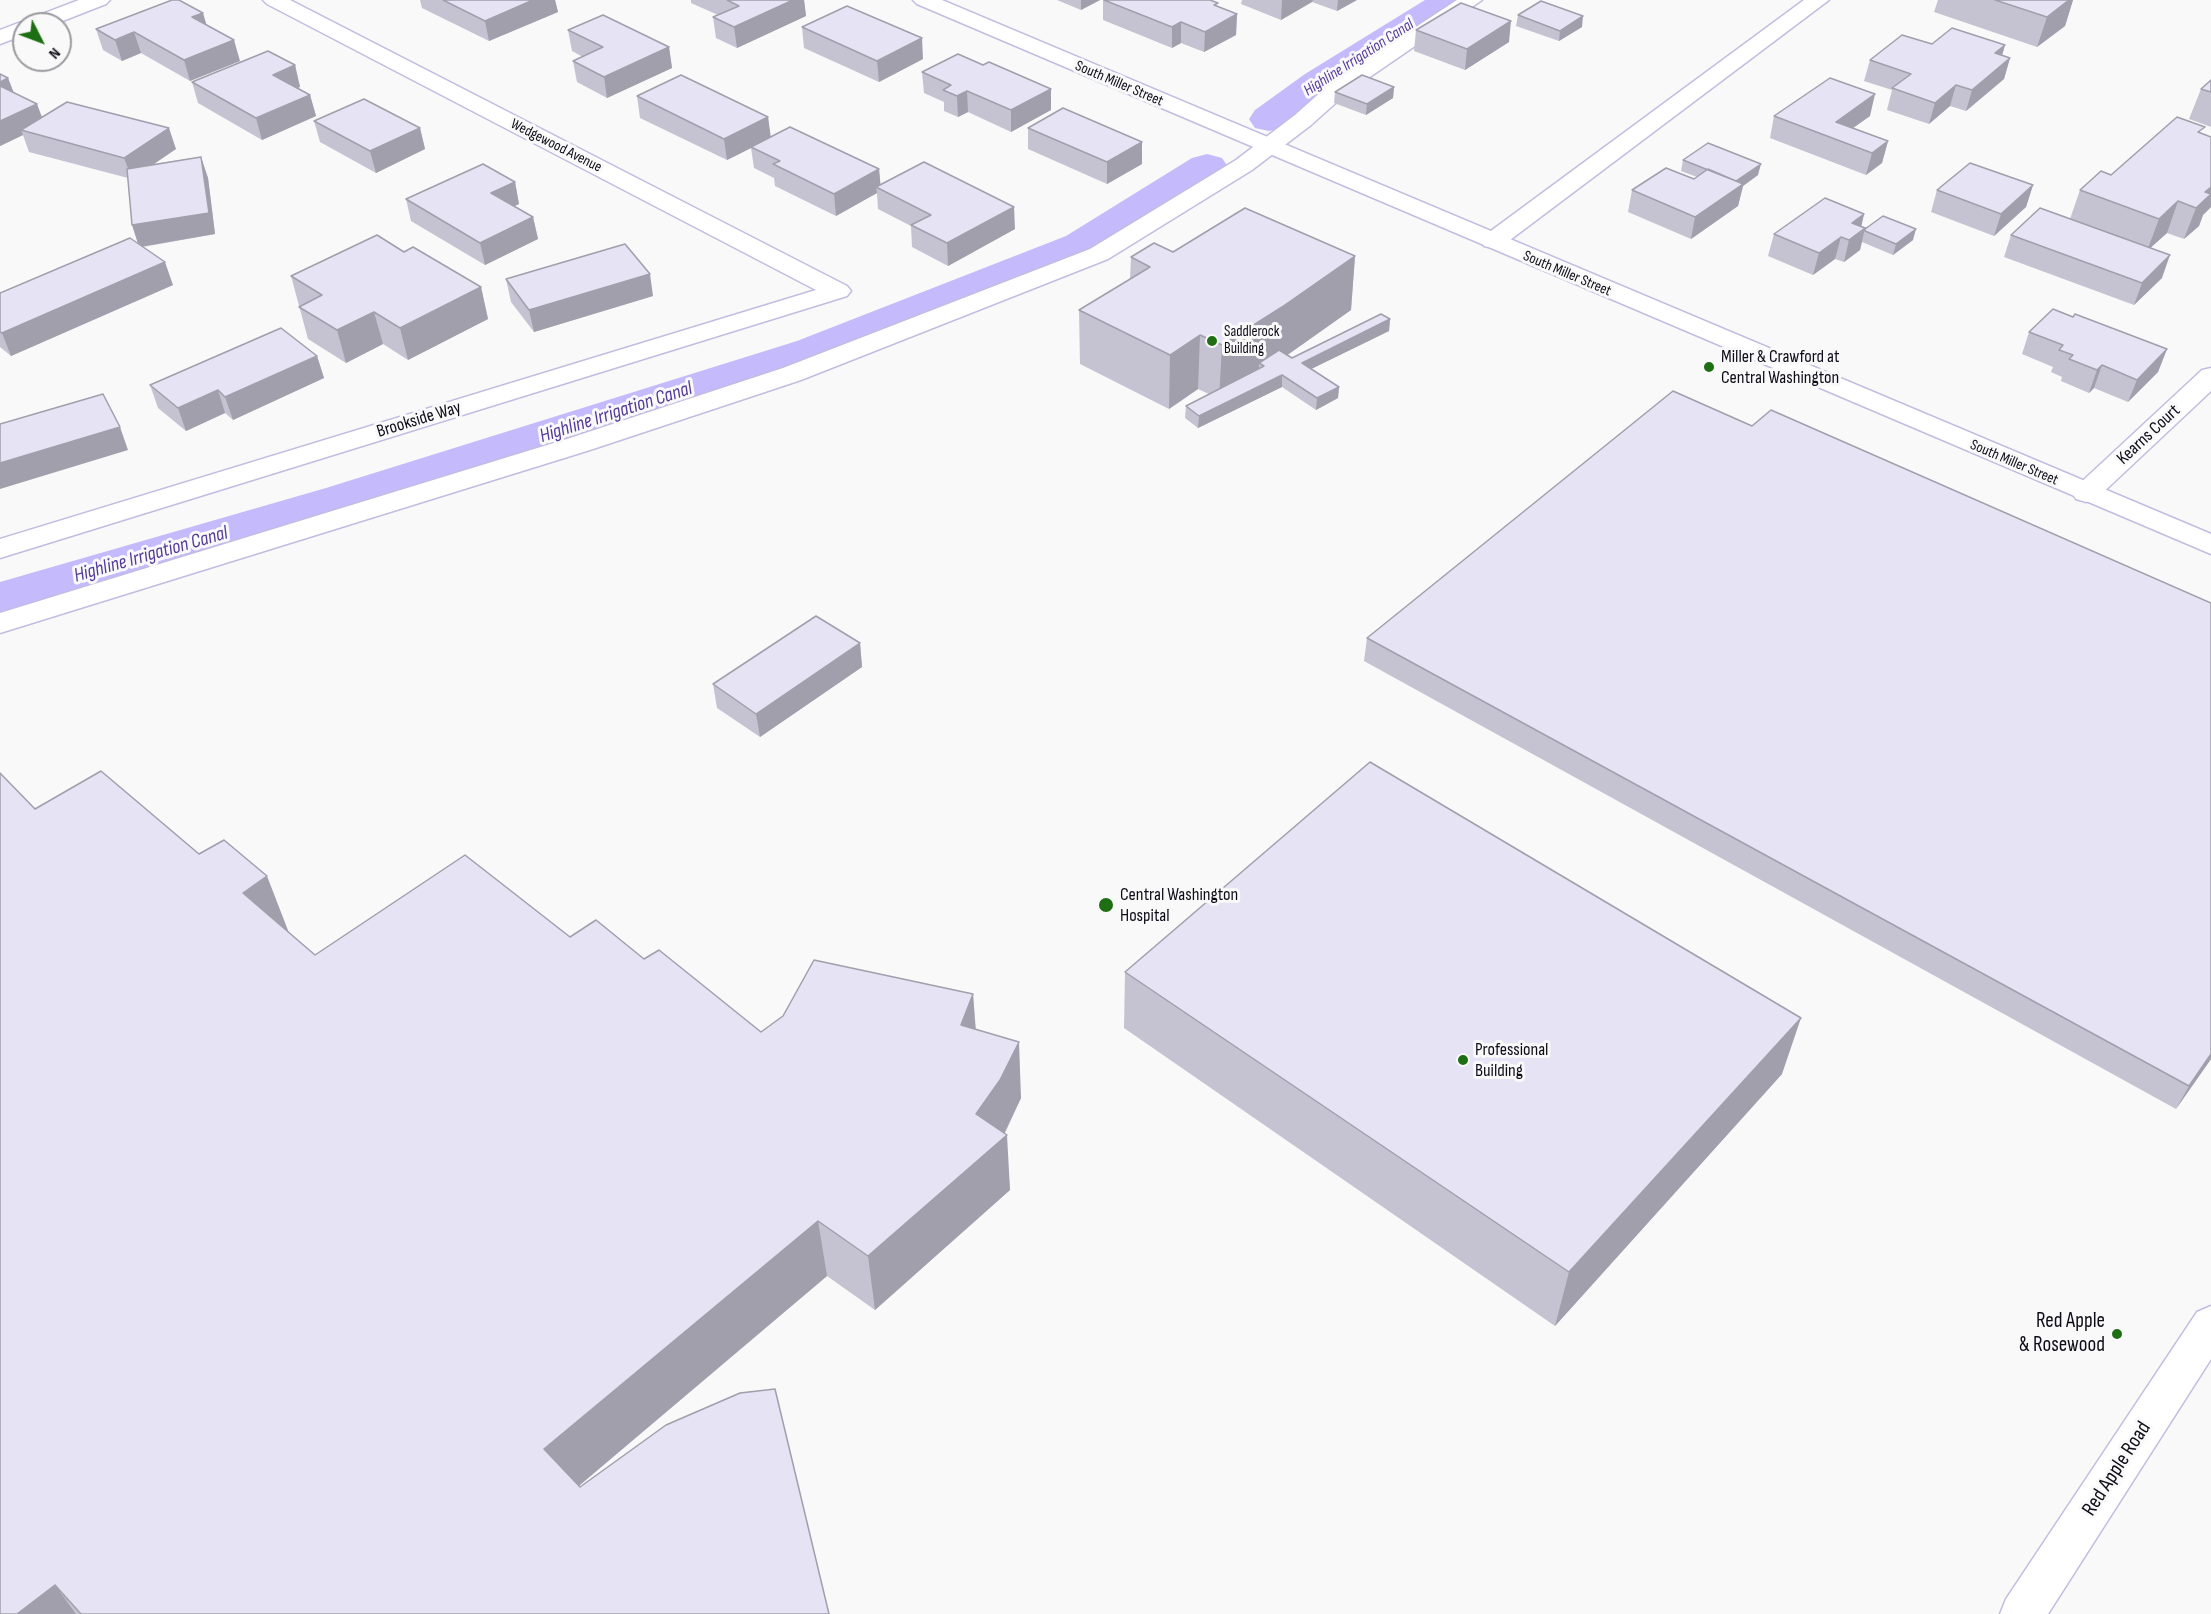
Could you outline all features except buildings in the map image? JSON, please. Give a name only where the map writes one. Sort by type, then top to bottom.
[{"type":"street","points":[[66,12],[99,0]]},
{"type":"street","name":"Wedgewood Avenue","points":[[274,0],[838,291]]},
{"type":"street","name":"South Miller Street","points":[[924,0],[2211,545]]},
{"type":"street","points":[[0,623],[580,444],[792,374],[1099,254],[1182,205],[1266,146],[1340,87],[1471,0]]},
{"type":"street","points":[[1493,242],[1818,0]]},
{"type":"street","name":"Brookside Way","points":[[0,549],[838,291]]},
{"type":"street","name":"Kearns Court","points":[[2086,493],[2211,376]]},
{"type":"street","name":"Red Apple Road","points":[[2022,1614],[2211,1324]]},
{"type":"waterway","name":"Highline Irrigation Canal","points":[[1269,119],[1319,82],[1451,0]]},
{"type":"waterway","name":"Highline Irrigation Canal","points":[[0,599],[344,499],[813,351],[1082,245],[1207,167]]},
{"type":"place","name":"Saddlerock Building","points":[[1212,341]]},
{"type":"place","name":"Miller & Crawford at Central Washington","points":[[1709,367]]},
{"type":"place","name":"Central Washington Hospital","points":[[1106,905]]},
{"type":"place","name":"Professional Building","points":[[1463,1060]]},
{"type":"place","name":"Red Apple & Rosewood","points":[[2117,1334]]}]
